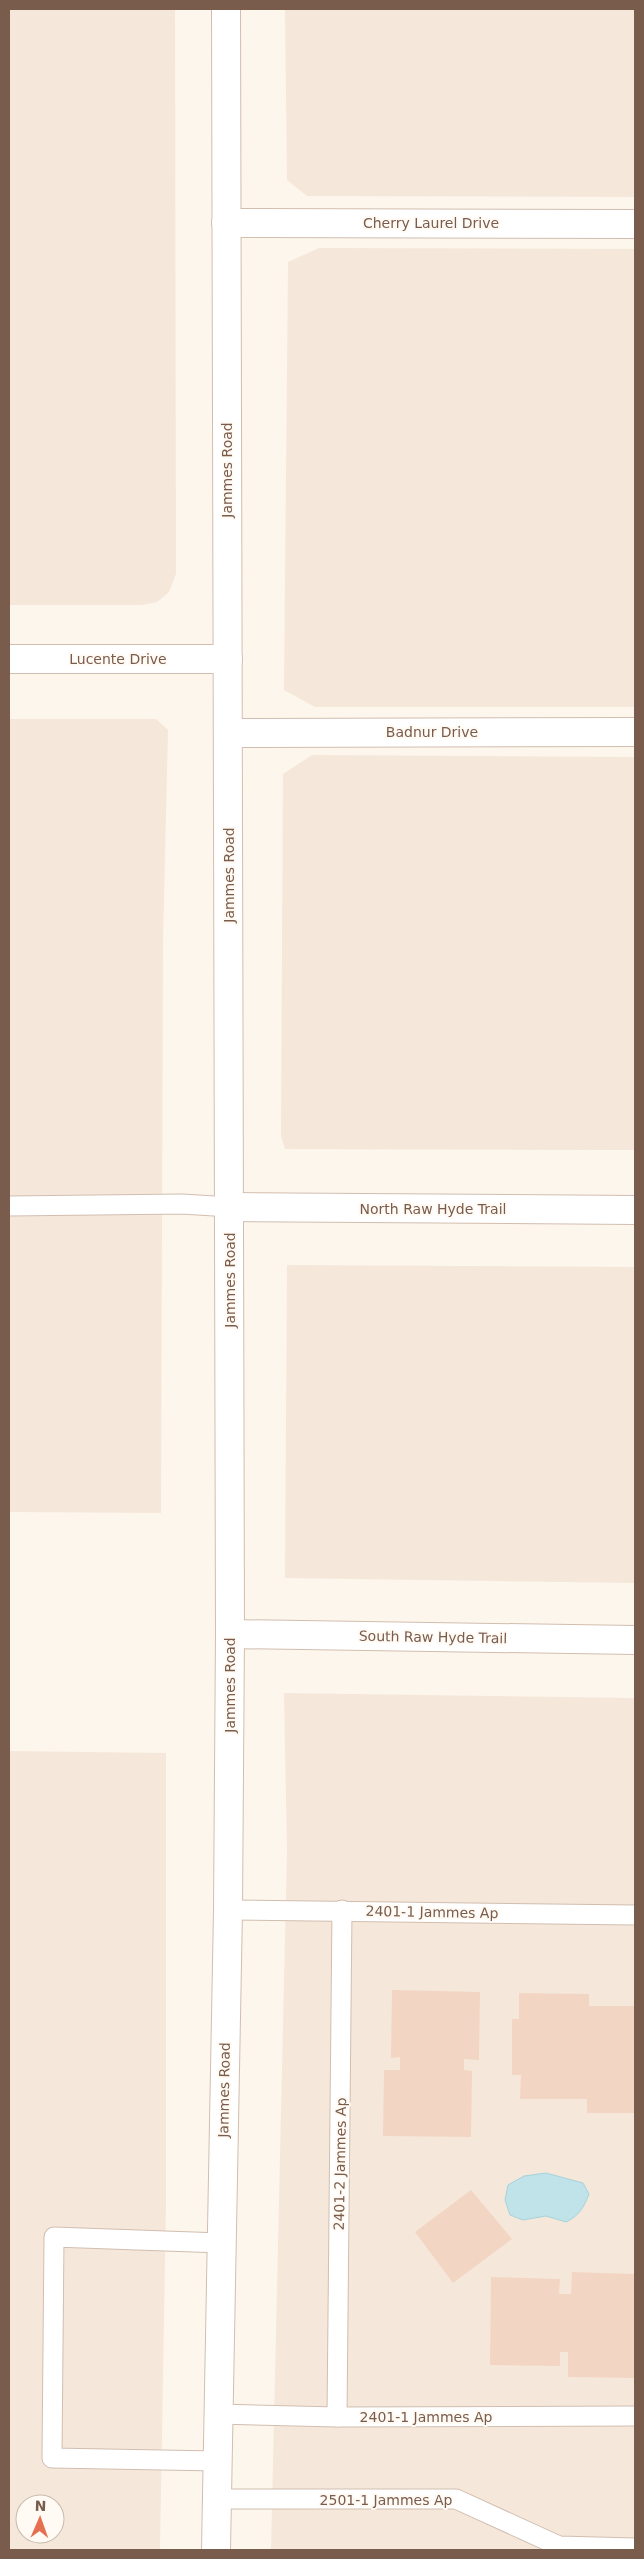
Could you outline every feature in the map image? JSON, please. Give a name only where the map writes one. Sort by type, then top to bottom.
[{"type":"street","name":"Jammes Road","points":[[216,2550],[217,2414],[228,1910],[230,1634],[226,9]]},
{"type":"street","name":"Cherry Laurel Drive","points":[[226,223],[635,224]]},
{"type":"street","name":"Lucente Drive","points":[[9,659],[228,659]]},
{"type":"street","name":"Badnur Drive","points":[[228,732],[635,732]]},
{"type":"street","name":"North Raw Hyde Trail","points":[[230,1207],[635,1210]]},
{"type":"street","name":"South Raw Hyde Trail","points":[[230,1634],[635,1640]]},
{"type":"lane","points":[[9,1206],[182,1204],[230,1207]]},
{"type":"lane","name":"2401-1 Jammes Ap","points":[[228,1910],[342,1910],[635,1916]]},
{"type":"lane","name":"2401-2 Jammes Ap","points":[[337,2418],[342,1910]]},
{"type":"lane","points":[[217,2462],[52,2458],[54,2237],[221,2243]]},
{"type":"lane","name":"2401-1 Jammes Ap","points":[[217,2414],[337,2418],[635,2416]]},
{"type":"lane","name":"2501-1 Jammes Ap","points":[[217,2499],[456,2499],[559,2546],[635,2548]]},
{"type":"shaded area","points":[[9,9],[175,9],[176,574],[169,592],[157,602],[142,605],[9,605]]},
{"type":"shaded area","points":[[285,9],[635,9],[635,197],[307,196],[287,180]]},
{"type":"shaded area","points":[[319,248],[635,249],[635,707],[315,707],[284,690],[288,262]]},
{"type":"shaded area","points":[[9,719],[156,719],[168,730],[163,941],[161,1513],[9,1512]]},
{"type":"shaded area","points":[[312,755],[635,757],[635,1150],[285,1149],[281,1136],[283,774]]},
{"type":"shaded area","points":[[287,1265],[635,1267],[635,1583],[285,1578]]},
{"type":"shaded area","points":[[284,1693],[635,1698],[635,2550],[271,2550],[287,1852]]},
{"type":"shaded area","points":[[9,1751],[166,1753],[166,2201],[160,2550],[9,2550]]},
{"type":"water","points":[[546,2173],[583,2183],[589,2194],[578,2214],[566,2222],[546,2216],[523,2220],[510,2215],[505,2200],[508,2185],[524,2176]]},
{"type":"building","points":[[392,1990],[480,1992],[479,2060],[464,2059],[464,2070],[472,2071],[471,2137],[383,2136],[384,2070],[400,2070],[400,2057],[391,2058]]},
{"type":"building","points":[[519,1993],[589,1994],[589,2006],[635,2006],[635,2113],[587,2113],[587,2099],[520,2099],[521,2075],[512,2075],[512,2019],[519,2019]]},
{"type":"building","points":[[471,2190],[512,2239],[453,2283],[415,2232]]},
{"type":"building","points":[[572,2272],[635,2274],[635,2378],[568,2377],[568,2352],[560,2352],[560,2366],[490,2365],[491,2277],[560,2279],[559,2294],[571,2294]]}]
